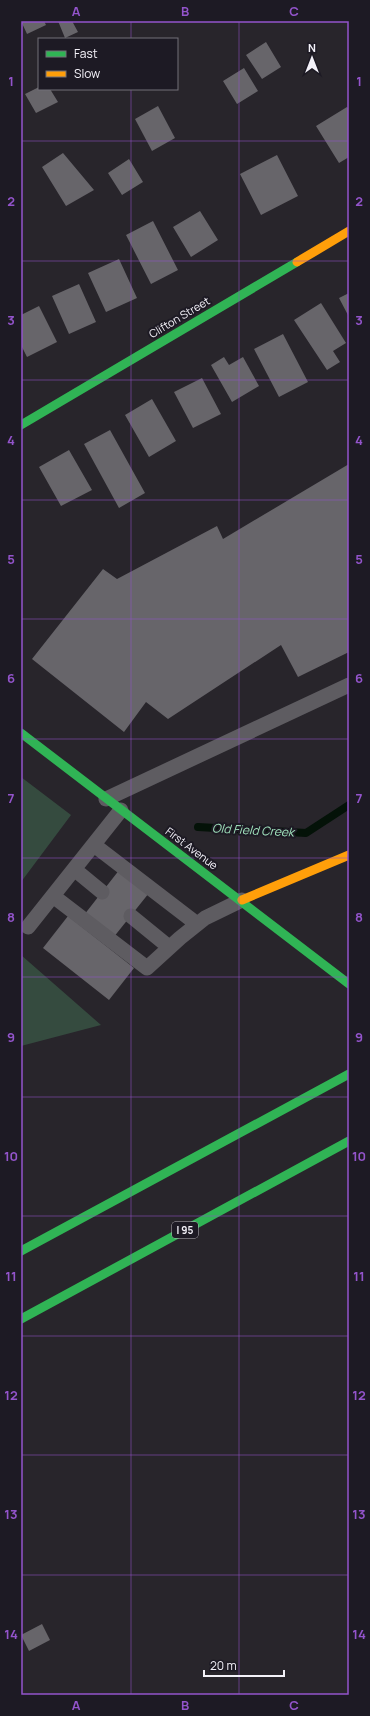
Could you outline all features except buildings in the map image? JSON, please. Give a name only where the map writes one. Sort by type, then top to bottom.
[{"type":"main road","name":"Clifton Street","points":[[21,425],[349,231]]},
{"type":"main road","name":"First Avenue","points":[[21,733],[106,799],[242,900],[349,984]]},
{"type":"main road","points":[[242,900],[349,855]]},
{"type":"main road","points":[[21,1251],[349,1074]]},
{"type":"main road","name":"I 95","points":[[21,1319],[349,1141]]},
{"type":"lane","points":[[106,799],[349,685]]},
{"type":"lane","points":[[28,927],[121,810]]},
{"type":"lane","points":[[94,845],[196,924]]},
{"type":"lane","points":[[74,869],[102,892]]},
{"type":"lane","points":[[53,896],[147,968],[196,924],[242,900]]},
{"type":"lane","points":[[131,916],[169,948]]},
{"type":"green space","points":[[21,777],[71,815],[21,882]]},
{"type":"green space","points":[[21,955],[101,1025],[21,1046]]},
{"type":"waterway","name":"Old Field Creek","points":[[198,827],[306,833],[349,805]]},
{"type":"traffic: fast","points":[[21,425],[297,262]]},
{"type":"traffic: fast","points":[[21,733],[349,984]]},
{"type":"traffic: fast","points":[[21,1251],[349,1074]]},
{"type":"traffic: fast","points":[[21,1319],[349,1141]]},
{"type":"traffic: slow","points":[[297,262],[349,231]]},
{"type":"traffic: slow","points":[[242,900],[349,855]]}]
